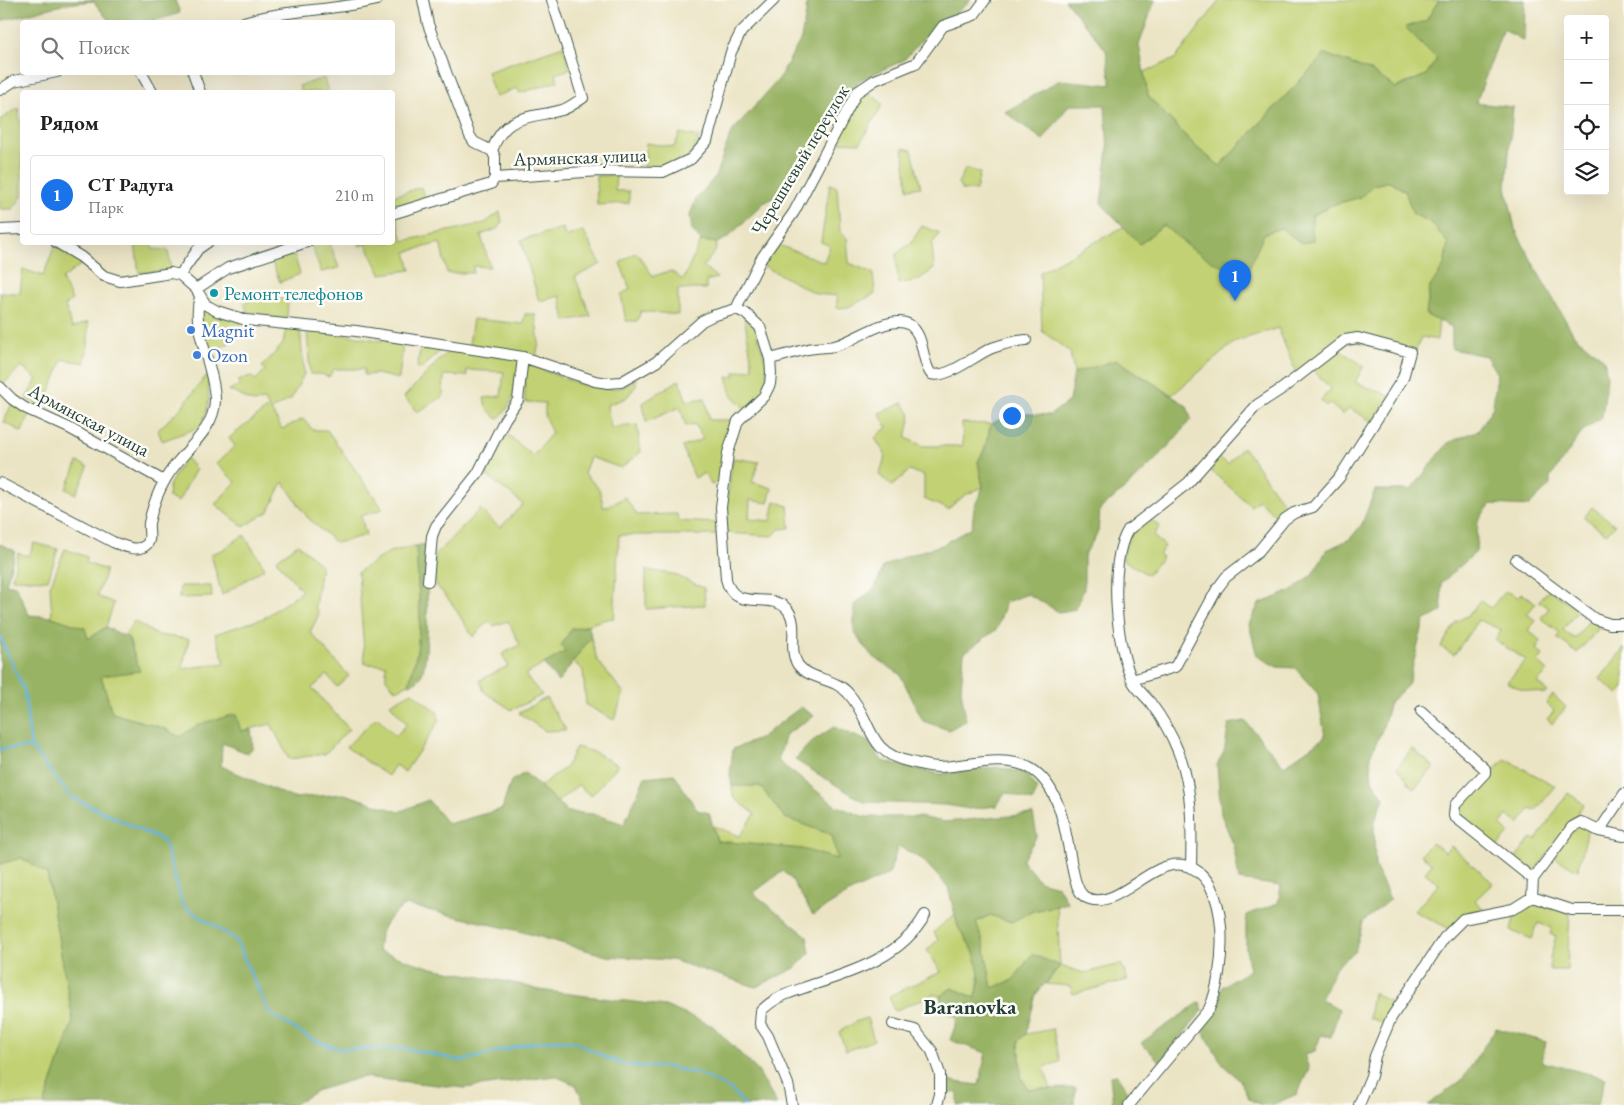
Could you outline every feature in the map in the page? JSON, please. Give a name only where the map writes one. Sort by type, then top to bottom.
[{"type":"street","points":[[253,20],[291,12],[343,8],[377,0]]},
{"type":"street","points":[[422,0],[428,24],[470,136],[474,142],[492,151],[495,157],[496,178]]},
{"type":"street","points":[[492,151],[502,129],[513,122],[526,117],[564,110],[582,98],[552,0]]},
{"type":"street","name":"Армянская улица","points":[[395,213],[491,184],[496,178],[600,171],[663,172],[684,163],[707,141],[731,52],[741,32],[774,0]]},
{"type":"street","name":"Черешневый переулок","points":[[736,309],[761,259],[794,212],[857,92],[875,80],[916,63],[926,52],[943,26],[974,15],[985,0]]},
{"type":"street","points":[[0,90],[14,81],[43,75]]},
{"type":"street","points":[[143,75],[151,90]]},
{"type":"street","points":[[194,75],[199,90]]},
{"type":"street","points":[[0,230],[20,229]]},
{"type":"street","points":[[61,245],[81,257],[104,276],[120,281],[171,273],[180,275],[198,293],[206,305],[216,311],[246,320],[356,331],[523,357],[595,381],[608,383],[621,382],[656,362],[702,321],[736,309],[745,313],[760,327],[770,359],[770,384],[764,396],[738,421],[728,453],[721,507],[726,579],[730,590],[740,598],[769,601],[785,607],[792,618],[794,652],[798,664],[810,674],[835,683],[849,694],[876,742],[886,754],[902,760],[938,767],[1006,762],[1026,766],[1045,782],[1057,803],[1069,845],[1078,891],[1083,896],[1101,900],[1170,866],[1191,868],[1205,882],[1219,909],[1222,939],[1216,993],[1209,1009],[1130,1105]]},
{"type":"street","points":[[180,275],[198,249],[204,245]]},
{"type":"street","points":[[0,483],[113,542],[130,548],[146,545],[149,540],[148,524],[164,480],[179,458],[205,430],[215,402],[213,376],[198,318],[198,293],[228,268],[298,245]]},
{"type":"street","points":[[770,359],[809,349],[837,346],[884,325],[902,321],[912,326],[922,346],[928,370],[936,376],[949,372],[991,348],[1014,341],[1026,340]]},
{"type":"street","points":[[1132,680],[1175,666],[1217,589],[1226,577],[1257,553],[1286,519],[1294,513],[1313,507],[1339,478],[1402,378],[1410,352],[1358,338],[1345,340],[1283,388],[1257,405],[1188,483],[1128,530],[1121,541],[1116,566],[1117,620],[1132,680],[1164,721],[1184,770],[1192,832],[1191,868]]},
{"type":"street","points":[[428,581],[432,536],[436,526],[478,473],[502,424],[518,400],[523,357]]},
{"type":"street","name":"Армянская улица","points":[[0,387],[25,408],[69,428],[164,480]]},
{"type":"street","points":[[1516,560],[1595,619],[1610,624],[1624,624]]},
{"type":"street","points":[[1421,712],[1485,769],[1485,773],[1455,805],[1454,816],[1533,879]]},
{"type":"street","points":[[1599,831],[1624,794]]},
{"type":"street","points":[[1532,896],[1533,879],[1577,823],[1581,822],[1599,831],[1624,836]]},
{"type":"street","points":[[1532,896],[1572,910],[1624,910]]},
{"type":"street","points":[[1359,1105],[1366,1092],[1375,1056],[1391,1018],[1444,938],[1463,919],[1513,909],[1532,896]]},
{"type":"street","points":[[792,1105],[788,1084],[768,1036],[760,1024],[761,1012],[774,999],[868,965],[890,952],[918,929],[925,915]]},
{"type":"street","points":[[894,1024],[915,1030],[932,1052],[940,1074],[940,1094],[937,1105]]},
{"type":"green space","points":[[0,0],[175,0],[180,13],[157,20],[108,20],[93,1],[66,4],[0,21]]},
{"type":"green space","points":[[807,0],[971,0],[953,16],[935,25],[904,60],[860,80],[787,192],[765,202],[727,238],[717,243],[701,241],[692,230],[690,215],[696,199],[715,177],[731,133],[778,80],[801,39]]},
{"type":"green space","points":[[1065,0],[1155,0],[1139,45],[1148,96],[1196,147],[1220,166],[1325,54],[1371,71],[1396,88],[1426,75],[1437,59],[1405,27],[1426,21],[1439,0],[1525,0],[1524,41],[1503,29],[1476,103],[1513,107],[1506,187],[1515,229],[1574,335],[1604,359],[1607,377],[1602,417],[1583,431],[1550,478],[1550,485],[1529,506],[1491,504],[1478,520],[1476,552],[1441,583],[1442,611],[1424,621],[1408,685],[1390,702],[1382,730],[1370,756],[1372,780],[1384,798],[1374,823],[1375,866],[1390,899],[1363,922],[1355,952],[1336,966],[1321,999],[1339,1009],[1331,1037],[1321,1035],[1315,1051],[1304,1054],[1309,1069],[1297,1094],[1272,1105],[1261,1105],[1249,1099],[1240,1080],[1223,1065],[1199,1024],[1214,1012],[1223,986],[1250,970],[1246,949],[1246,915],[1278,903],[1281,886],[1239,880],[1234,846],[1221,814],[1217,765],[1224,752],[1229,724],[1245,721],[1284,766],[1325,737],[1318,694],[1295,668],[1277,667],[1257,656],[1249,624],[1259,604],[1291,591],[1311,576],[1327,550],[1350,539],[1362,524],[1375,490],[1411,490],[1448,443],[1479,430],[1493,407],[1497,374],[1486,356],[1452,349],[1452,327],[1426,315],[1430,287],[1444,266],[1448,243],[1430,222],[1413,214],[1405,191],[1390,181],[1373,185],[1361,197],[1332,205],[1312,215],[1313,241],[1301,243],[1281,228],[1264,234],[1246,275],[1222,266],[1202,255],[1163,225],[1140,244],[1101,203],[1108,150],[1105,105],[1069,105],[1043,140],[1005,112],[1060,80],[1111,85],[1106,50]]},
{"type":"green space","points":[[1220,0],[1439,0],[1426,21],[1437,59],[1426,75],[1395,88],[1371,71],[1325,54],[1220,166],[1196,147],[1148,96],[1144,72],[1175,59]]},
{"type":"green space","points":[[563,46],[570,69],[556,74],[558,81],[520,93],[517,88],[495,97],[487,72]]},
{"type":"green space","points":[[324,78],[327,90],[300,90],[299,86]]},
{"type":"green space","points":[[866,91],[883,104],[860,143],[833,142],[859,95]]},
{"type":"green space","points":[[18,108],[20,120],[20,199],[13,209],[0,209],[0,120]]},
{"type":"green space","points":[[680,133],[699,137],[691,155],[679,164],[671,167],[644,168],[646,143],[674,147]]},
{"type":"green space","points":[[903,148],[912,150],[921,187],[908,189]]},
{"type":"green space","points":[[966,168],[980,173],[976,190],[962,190],[958,183]]},
{"type":"green space","points":[[616,175],[615,191],[629,191],[629,203],[597,205],[596,176]]},
{"type":"green space","points":[[1390,181],[1407,193],[1413,214],[1430,222],[1448,243],[1444,266],[1430,287],[1426,315],[1439,319],[1437,340],[1421,337],[1414,356],[1357,342],[1348,343],[1340,350],[1364,366],[1355,382],[1390,396],[1373,422],[1349,408],[1343,415],[1329,403],[1326,406],[1321,400],[1331,389],[1313,370],[1297,375],[1278,328],[1236,341],[1172,395],[1117,360],[1074,373],[1070,352],[1042,331],[1040,272],[1125,226],[1140,244],[1163,225],[1195,252],[1267,228],[1281,228],[1301,243],[1312,216],[1332,205],[1361,197],[1373,185]]},
{"type":"green space","points":[[830,184],[837,187],[840,232],[847,238],[849,263],[873,273],[875,294],[848,307],[837,308],[837,296],[816,294],[762,265],[776,244],[824,262],[830,246],[821,242]]},
{"type":"green space","points":[[421,187],[426,201],[395,210],[395,195]]},
{"type":"green space","points":[[500,212],[502,221],[499,228],[481,235],[490,267],[473,266],[473,273],[447,273],[440,243],[406,252],[411,270],[381,274],[366,245],[395,245],[396,215],[403,241],[485,223]]},
{"type":"green space","points":[[922,226],[940,233],[932,244],[934,269],[918,280],[898,284],[896,254],[911,243]]},
{"type":"green space","points":[[563,228],[565,237],[583,231],[601,264],[575,277],[591,316],[565,321],[560,296],[539,301],[521,240]]},
{"type":"green space","points":[[701,241],[717,243],[715,252],[703,266],[717,278],[706,281],[706,289],[678,289],[678,315],[641,311],[637,321],[626,321],[621,295],[630,289],[620,263],[636,252],[653,276],[671,271],[683,280]]},
{"type":"green space","points":[[55,245],[83,263],[62,279],[72,300],[65,306],[72,328],[88,322],[88,346],[84,363],[63,359],[43,408],[26,398],[37,379],[21,366],[4,384],[0,381],[0,293],[20,293],[23,269],[43,276]]},
{"type":"green space","points":[[135,245],[152,245],[152,249],[168,250],[171,270],[139,273]]},
{"type":"green space","points":[[311,245],[331,245],[339,268],[321,272]]},
{"type":"green space","points":[[293,251],[300,274],[280,282],[270,257]]},
{"type":"green space","points":[[269,294],[271,299],[288,299],[287,319],[249,315],[244,303]]},
{"type":"green space","points":[[200,300],[242,322],[230,342],[210,355],[199,317]]},
{"type":"green space","points":[[525,314],[535,314],[539,343],[536,357],[469,344],[473,319],[523,324]]},
{"type":"green space","points":[[744,315],[755,327],[767,364],[767,384],[758,398],[745,409],[731,395],[727,377],[735,376],[735,372],[753,369]]},
{"type":"green space","points":[[286,328],[300,329],[304,374],[291,399],[271,410],[282,429],[303,419],[313,430],[327,430],[383,509],[361,516],[366,535],[336,543],[308,518],[283,482],[269,511],[244,527],[215,504],[236,482],[216,464],[235,446],[229,438],[269,407],[264,400],[253,402],[229,390],[239,385],[238,381],[250,376],[256,380],[265,370],[262,367],[283,344]]},
{"type":"green space","points":[[307,329],[403,344],[399,379],[377,374],[364,375],[364,369],[334,369],[329,377],[321,374],[310,374]]},
{"type":"green space","points":[[421,343],[443,348],[420,370],[417,367]]},
{"type":"green space","points":[[451,348],[521,359],[512,400],[497,419],[486,407],[484,398],[501,396],[504,372],[467,370],[467,376],[444,375],[443,397],[417,412],[404,397]]},
{"type":"green space","points":[[1117,360],[1187,406],[1191,419],[1148,467],[1100,509],[1098,532],[1084,556],[1084,589],[1076,609],[1059,612],[1028,594],[1006,602],[997,629],[964,653],[961,690],[966,720],[949,730],[923,721],[900,674],[872,656],[854,632],[854,605],[875,588],[883,567],[906,556],[942,545],[972,527],[974,508],[983,487],[978,462],[985,448],[991,424],[1013,413],[1050,415],[1069,401],[1074,373]]},
{"type":"green space","points":[[529,364],[575,382],[601,388],[623,387],[636,378],[636,386],[626,398],[607,405],[611,428],[637,425],[641,452],[621,468],[590,457],[584,473],[599,489],[604,508],[625,497],[637,515],[677,514],[678,521],[717,523],[716,535],[619,535],[614,618],[571,629],[565,652],[525,675],[542,695],[512,710],[484,692],[480,680],[508,666],[502,654],[520,645],[508,621],[493,626],[488,621],[473,637],[453,605],[437,586],[433,575],[436,554],[480,509],[500,528],[523,504],[486,475],[507,434],[533,456],[552,433],[545,417],[545,403],[525,402],[525,372]]},
{"type":"green space","points":[[207,375],[208,402],[206,414],[200,427],[162,441],[158,430],[180,409]]},
{"type":"green space","points":[[679,380],[687,401],[705,398],[709,420],[737,420],[729,432],[721,482],[711,485],[705,473],[695,478],[682,447],[703,439],[695,424],[686,426],[680,407],[646,422],[643,403]]},
{"type":"green space","points":[[12,403],[30,413],[22,432],[4,422]]},
{"type":"green space","points":[[903,403],[911,415],[906,438],[923,446],[963,446],[962,423],[991,424],[985,448],[978,462],[983,487],[965,495],[948,509],[924,499],[924,475],[909,471],[892,486],[879,475],[886,456],[875,438],[887,427],[879,413]]},
{"type":"green space","points":[[1243,447],[1290,510],[1280,520],[1259,500],[1251,506],[1208,468],[1218,457],[1228,464]]},
{"type":"green space","points":[[185,457],[196,469],[178,502],[168,497],[169,486]]},
{"type":"green space","points":[[733,458],[759,462],[752,482],[772,488],[768,503],[750,500],[749,519],[771,521],[775,501],[788,506],[790,528],[779,529],[773,536],[726,533],[726,508]]},
{"type":"green space","points":[[78,462],[88,467],[76,494],[66,489]]},
{"type":"green space","points":[[1592,507],[1615,525],[1606,534],[1584,517]]},
{"type":"green space","points":[[1148,518],[1160,526],[1153,536],[1165,546],[1159,555],[1162,557],[1148,575],[1122,559],[1129,535]]},
{"type":"green space","points":[[244,535],[265,568],[222,595],[211,554],[222,550]]},
{"type":"green space","points":[[34,543],[58,549],[48,580],[12,579],[18,553],[29,556]]},
{"type":"green space","points":[[0,544],[15,551],[6,584],[16,586],[29,615],[52,617],[85,628],[88,639],[106,627],[128,638],[140,671],[101,676],[112,713],[163,728],[180,737],[199,724],[236,714],[241,731],[251,729],[253,748],[247,753],[222,743],[221,766],[293,798],[345,794],[399,812],[428,800],[448,824],[502,809],[511,781],[525,773],[568,812],[593,814],[624,824],[645,777],[674,774],[697,810],[709,813],[717,841],[802,849],[837,859],[832,835],[785,818],[760,786],[732,786],[730,774],[733,749],[759,739],[801,707],[814,716],[786,734],[778,761],[836,806],[865,817],[919,817],[945,822],[1033,814],[1037,836],[1022,860],[1039,881],[1058,886],[1068,903],[1033,911],[1011,922],[990,915],[976,922],[984,944],[992,988],[1013,980],[1032,954],[1060,966],[1036,994],[1026,1034],[1019,1040],[1021,1077],[1028,1089],[1076,1088],[1074,1104],[958,1105],[958,1093],[945,1092],[947,1081],[979,1085],[986,1053],[950,1040],[958,1018],[943,1010],[940,996],[952,988],[976,998],[980,978],[974,952],[958,927],[948,887],[922,859],[898,846],[889,874],[852,891],[813,915],[792,880],[783,871],[753,893],[807,936],[810,953],[795,968],[756,987],[672,960],[607,956],[519,931],[406,905],[393,914],[382,930],[378,951],[432,968],[519,984],[539,990],[665,1006],[713,1026],[758,1071],[777,1105],[585,1105],[576,1085],[555,1076],[465,1088],[362,1077],[318,1090],[293,1105],[44,1105],[73,1021],[47,874],[21,858],[0,864]]},
{"type":"green space","points":[[298,544],[321,565],[315,607],[319,614],[310,632],[349,676],[337,687],[327,675],[312,688],[349,729],[325,754],[289,759],[271,724],[241,731],[199,724],[180,737],[163,728],[112,713],[101,675],[139,671],[129,638],[124,636],[134,621],[157,635],[189,639],[182,669],[225,663],[215,634],[264,618],[302,591],[276,560]]},
{"type":"green space","points":[[426,544],[426,651],[420,678],[409,684],[417,652],[420,619],[416,546]]},
{"type":"green space","points":[[416,546],[420,619],[417,652],[409,684],[396,690],[386,679],[386,665],[365,664],[358,572],[389,552]]},
{"type":"green space","points":[[65,549],[87,557],[86,563],[106,570],[97,596],[114,603],[106,627],[88,639],[84,628],[52,617],[50,586]]},
{"type":"green space","points":[[646,570],[673,574],[704,588],[705,605],[646,609]]},
{"type":"green space","points":[[180,586],[211,586],[212,597],[179,598]]},
{"type":"green space","points":[[1549,589],[1578,610],[1563,630],[1575,639],[1590,619],[1603,624],[1577,653],[1557,638],[1560,633],[1541,618],[1549,608],[1539,601]]},
{"type":"green space","points":[[1505,591],[1518,597],[1521,593],[1536,603],[1527,614],[1536,621],[1528,630],[1541,641],[1536,649],[1543,655],[1538,662],[1548,671],[1537,683],[1548,692],[1545,694],[1520,689],[1507,682],[1526,660],[1495,640],[1502,630],[1478,620],[1454,655],[1441,647],[1457,621],[1469,615],[1480,600],[1491,608]]},
{"type":"green space","points":[[589,626],[591,637],[558,682],[544,664],[565,652],[561,646],[571,629]]},
{"type":"green space","points":[[591,637],[597,660],[624,693],[614,720],[586,705],[583,670],[572,661]]},
{"type":"green space","points":[[1624,648],[1624,688],[1618,694],[1600,679]]},
{"type":"green space","points":[[412,692],[438,713],[439,721],[405,772],[395,765],[388,776],[346,747],[377,717],[396,736],[407,724],[390,704]]},
{"type":"green space","points":[[1553,695],[1566,707],[1552,724],[1547,719],[1554,711],[1546,703]]},
{"type":"green space","points":[[546,698],[566,730],[545,731],[519,713]]},
{"type":"green space","points":[[834,727],[869,742],[882,761],[940,774],[996,767],[1025,773],[1038,789],[1032,801],[1005,792],[997,806],[969,809],[946,805],[864,802],[795,760],[811,742]]},
{"type":"green space","points":[[576,747],[594,752],[618,765],[591,796],[578,785],[557,802],[540,786],[566,767]]},
{"type":"green space","points":[[1412,748],[1434,767],[1414,789],[1397,768]]},
{"type":"green space","points":[[1505,759],[1556,786],[1535,811],[1530,809],[1519,824],[1507,815],[1500,825],[1509,833],[1497,847],[1457,814],[1457,806]]},
{"type":"green space","points":[[732,786],[760,786],[785,818],[833,835],[837,860],[802,849],[717,841],[713,826],[740,836],[755,814],[733,797]]},
{"type":"green space","points":[[1568,793],[1584,804],[1533,874],[1515,858],[1532,838],[1536,840]]},
{"type":"green space","points":[[1580,826],[1588,829],[1578,870],[1553,857],[1567,835]]},
{"type":"green space","points":[[1432,842],[1445,852],[1451,846],[1493,883],[1475,900],[1485,911],[1450,929],[1414,911],[1439,884],[1425,873],[1432,863],[1421,855]]},
{"type":"green space","points":[[21,858],[47,873],[73,1021],[44,1105],[0,1105],[0,864]]},
{"type":"green space","points":[[1532,899],[1570,913],[1567,970],[1550,970],[1550,958],[1556,936],[1550,934],[1552,928],[1538,923],[1532,939],[1511,931],[1516,910]]},
{"type":"green space","points":[[1057,906],[1060,966],[992,989],[984,944],[976,922],[990,915],[1011,922],[1033,911]]},
{"type":"green space","points":[[955,914],[958,924],[976,956],[978,980],[976,998],[952,988],[940,996],[934,994],[894,1011],[889,996],[941,972],[927,950],[938,940],[934,932]]},
{"type":"green space","points":[[1121,964],[1128,980],[1073,994],[1070,986],[1046,984],[1060,966],[1084,973]]},
{"type":"green space","points":[[1373,993],[1398,1006],[1386,1024],[1369,1018]]},
{"type":"green space","points":[[1200,1002],[1203,1010],[1160,1062],[1141,1043]]},
{"type":"green space","points":[[867,1018],[874,1040],[846,1051],[839,1032],[857,1021]]},
{"type":"green space","points":[[1496,1028],[1546,1042],[1542,1062],[1606,1078],[1597,1105],[1428,1105],[1462,1080]]},
{"type":"green space","points":[[1053,1029],[1060,1062],[1044,1067],[1051,1090],[1028,1089],[1021,1077],[1019,1040],[1026,1034]]},
{"type":"green space","points":[[1117,1075],[1129,1093],[1123,1105],[1113,1105],[1110,1076]]},
{"type":"waterway","points":[[0,637],[24,690],[31,747],[71,797],[164,841],[183,906],[235,939],[269,1013],[313,1040],[339,1049],[409,1049],[462,1061],[530,1043],[556,1040],[575,1042],[611,1060],[631,1066],[668,1067],[700,1074],[731,1090],[745,1105]]},
{"type":"waterway","points":[[0,749],[31,747]]},
{"type":"place","name":"Ремонт телефонов","points":[[214,293]]},
{"type":"place","name":"СТ Радуга","points":[[1235,301]]},
{"type":"place","name":"Magnit","points":[[191,330]]},
{"type":"place","name":"Ozon","points":[[197,355]]},
{"type":"district","name":"Baranovka","points":[[970,1006]]}]
